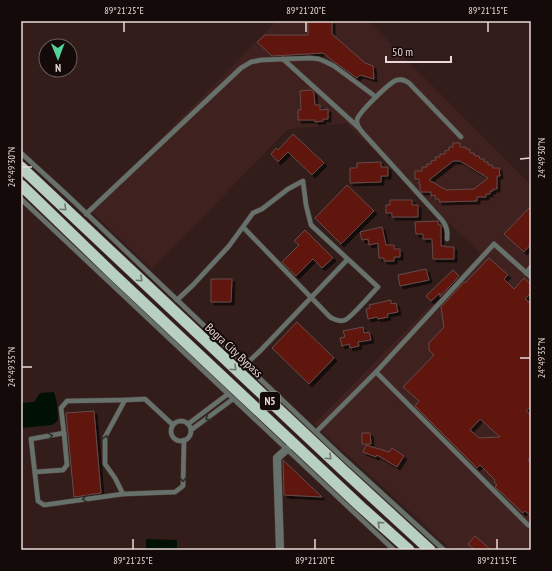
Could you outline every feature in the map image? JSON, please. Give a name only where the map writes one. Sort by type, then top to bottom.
[{"type":"highway","name":"Bogra City Bypass","points":[[21,167],[337,465],[430,550]]},
{"type":"highway","name":"N5","points":[[21,185],[100,261],[409,550]]},
{"type":"street","points":[[280,550],[277,458],[287,449]]},
{"type":"lane","points":[[86,214],[241,68],[251,62],[261,60],[312,58],[334,66],[376,97]]},
{"type":"lane","points":[[283,59],[359,129],[442,220],[446,228],[447,240]]},
{"type":"lane","points":[[359,129],[356,123],[358,116],[392,82],[398,80],[409,83],[461,137]]},
{"type":"lane","points":[[21,153],[316,432],[444,550]]},
{"type":"lane","points":[[177,300],[229,246],[253,213],[262,209],[288,189],[303,181],[306,205],[311,225],[347,260],[378,287],[348,319],[339,321],[334,320],[243,227]]},
{"type":"lane","points":[[21,199],[394,550]]},
{"type":"lane","points":[[316,432],[376,372],[494,244],[531,277]]},
{"type":"lane","points":[[245,365],[347,260]]},
{"type":"lane","points":[[526,273],[531,267]]},
{"type":"lane","points":[[376,372],[528,525],[531,526]]},
{"type":"lane","points":[[188,424],[228,394]]},
{"type":"lane","points":[[191,430],[188,424],[182,421],[176,422],[171,431],[173,436],[178,440],[188,438],[191,430],[233,398]]},
{"type":"lane","points":[[35,472],[63,470],[67,465],[61,408],[66,401],[145,399],[173,425]]},
{"type":"lane","points":[[123,494],[105,464],[105,437],[125,400]]},
{"type":"lane","points":[[64,433],[31,439],[38,501],[44,505],[123,494],[175,492],[183,486],[184,440]]},
{"type":"shaded area","points":[[277,21],[368,21],[531,185],[531,550],[452,550],[314,424],[481,254],[346,123],[287,130],[152,269],[90,210]]},
{"type":"shaded area","points":[[54,392],[57,403],[58,420],[52,425],[21,428],[21,403],[34,402],[40,393]]},
{"type":"shaded area","points":[[146,539],[177,540],[177,550],[146,550]]},
{"type":"building","points":[[308,21],[332,21],[332,34],[365,63],[373,66],[374,79],[360,75],[357,78],[323,53],[272,56],[257,42],[265,35],[308,35]]},
{"type":"building","points":[[312,90],[314,93],[315,105],[320,105],[320,110],[328,109],[328,119],[315,122],[315,120],[298,120],[298,110],[301,110],[300,91]]},
{"type":"building","points":[[293,134],[324,163],[312,175],[288,152],[278,162],[271,154],[276,148],[278,150]]},
{"type":"building","points":[[453,143],[460,143],[460,147],[470,149],[470,153],[474,153],[475,156],[479,156],[480,159],[484,159],[484,162],[488,162],[488,165],[492,165],[493,168],[499,168],[500,176],[497,176],[497,189],[490,191],[490,194],[486,194],[486,197],[477,197],[477,201],[439,202],[439,199],[435,199],[435,195],[431,196],[431,192],[421,192],[419,179],[415,179],[415,171],[422,171],[422,167],[427,167],[427,164],[431,164],[431,161],[436,160],[435,157],[440,157],[440,154],[445,154],[445,151],[449,150],[449,147],[453,147]],"holes":[[[453,161],[460,161],[488,178],[474,189],[446,190],[429,180]]]},
{"type":"building","points":[[381,162],[381,167],[388,167],[388,176],[381,176],[381,182],[350,183],[350,168],[357,168],[357,163]]},
{"type":"building","points":[[347,185],[374,211],[341,244],[315,218]]},
{"type":"building","points":[[390,200],[412,200],[412,205],[418,205],[418,217],[392,217],[392,213],[386,213],[386,205],[390,205]]},
{"type":"building","points":[[531,206],[531,244],[524,252],[504,234]]},
{"type":"building","points":[[438,221],[438,225],[441,225],[441,246],[454,247],[454,259],[433,259],[432,239],[423,239],[423,234],[416,234],[415,222]]},
{"type":"building","points":[[382,227],[386,245],[394,245],[394,249],[400,249],[400,257],[394,257],[394,261],[384,261],[384,258],[379,258],[378,243],[369,245],[368,239],[362,240],[360,232]]},
{"type":"building","points":[[305,230],[333,258],[322,268],[313,259],[296,276],[282,262],[299,245],[294,241]]},
{"type":"building","points":[[489,258],[508,275],[504,279],[514,289],[524,278],[531,285],[531,293],[525,299],[531,304],[531,406],[526,411],[531,415],[531,456],[528,460],[531,462],[531,516],[525,511],[523,513],[495,487],[497,485],[494,482],[495,480],[480,465],[477,468],[415,406],[419,401],[403,387],[434,355],[429,350],[429,343],[444,327],[441,307],[464,282],[465,283]],"holes":[[[480,419],[500,437],[479,438],[470,430]]]},
{"type":"building","points":[[426,269],[429,280],[400,286],[398,275]]},
{"type":"building","points":[[453,270],[459,276],[440,297],[440,293],[431,301],[426,296]]},
{"type":"building","points":[[211,279],[232,279],[231,302],[211,302]]},
{"type":"building","points":[[391,300],[391,304],[396,303],[398,312],[387,314],[388,317],[368,319],[366,309],[370,308],[369,305]]},
{"type":"building","points":[[297,322],[334,358],[309,384],[272,348]]},
{"type":"building","points":[[363,327],[364,333],[369,332],[371,340],[358,342],[359,346],[350,348],[349,344],[342,346],[340,338],[345,337],[343,331]]},
{"type":"building","points":[[94,411],[101,493],[74,497],[66,413]]},
{"type":"building","points":[[362,433],[370,433],[371,444],[362,444]]},
{"type":"building","points":[[366,445],[389,452],[392,448],[404,456],[397,467],[377,455],[376,457],[363,452]]},
{"type":"building","points":[[283,460],[322,497],[284,495]]},
{"type":"building","points":[[475,536],[491,550],[475,550],[468,544]]}]
